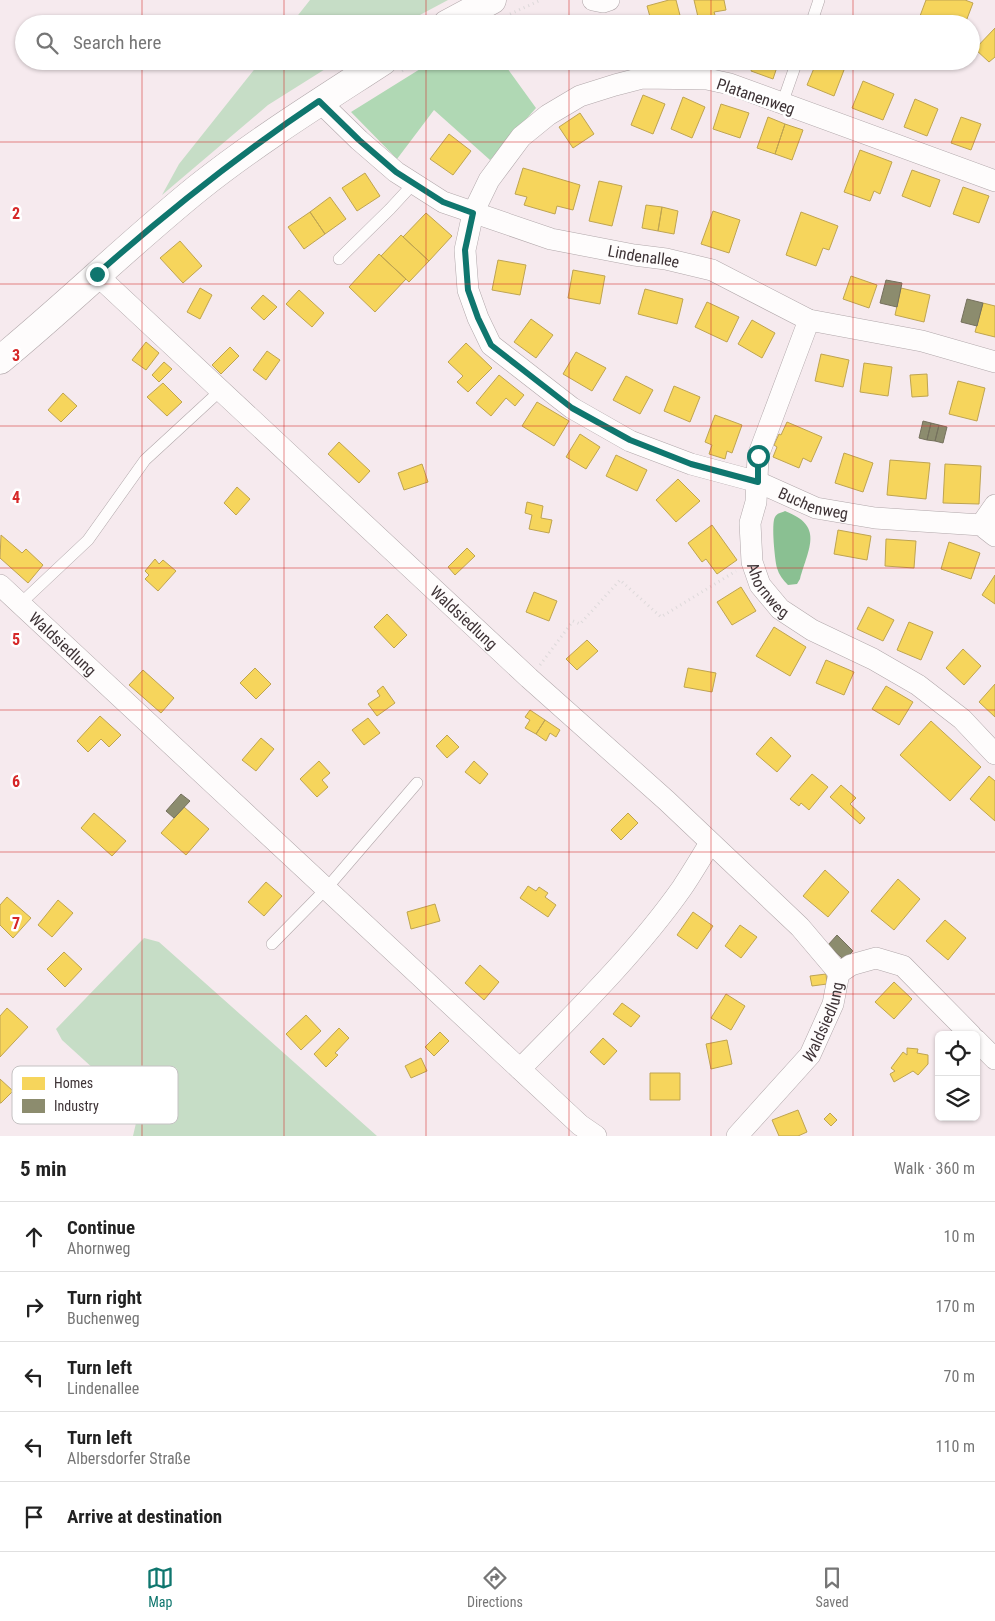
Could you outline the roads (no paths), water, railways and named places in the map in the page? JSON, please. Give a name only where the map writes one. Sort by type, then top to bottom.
[{"type":"street","points":[[593,0],[603,2],[609,0]]},
{"type":"street","points":[[476,15],[499,8]]},
{"type":"street","points":[[0,360],[97,274],[200,187],[255,144],[369,70]]},
{"type":"street","name":"Platanenweg","points":[[473,213],[489,180],[521,137],[548,114],[580,96],[642,78],[707,80],[730,84],[995,181]]},
{"type":"street","name":"Lindenallee","points":[[319,101],[359,140],[396,172],[443,202],[551,239],[712,270],[809,320],[922,341],[995,362]]},
{"type":"street","name":"Buchenweg","points":[[473,213],[465,250],[468,290],[478,318],[491,345],[572,408],[630,440],[691,464],[758,482],[816,508],[875,518],[988,530],[995,506]]},
{"type":"street","name":"Waldsiedlung","points":[[97,274],[800,927],[839,973],[833,1004],[810,1055],[737,1136]]},
{"type":"street","name":"Ahornweg","points":[[809,320],[758,456],[756,502],[750,523],[752,562],[760,585],[780,609],[812,630],[873,658],[918,685],[962,719],[995,754]]},
{"type":"street","name":"Waldsiedlung","points":[[0,585],[580,1125],[596,1136]]},
{"type":"street","points":[[520,1069],[584,1003],[646,934],[682,888],[710,843]]},
{"type":"street","points":[[839,973],[851,965],[876,958],[904,966],[967,1031]]},
{"type":"street","points":[[980,1044],[995,1059]]},
{"type":"lane","points":[[814,15],[819,0]]},
{"type":"lane","points":[[782,104],[794,70]]},
{"type":"lane","points":[[339,259],[414,183]]},
{"type":"lane","name":"Waldsiedlung","points":[[20,604],[88,540],[145,460],[221,390]]},
{"type":"lane","points":[[272,944],[326,889],[417,783]]}]
